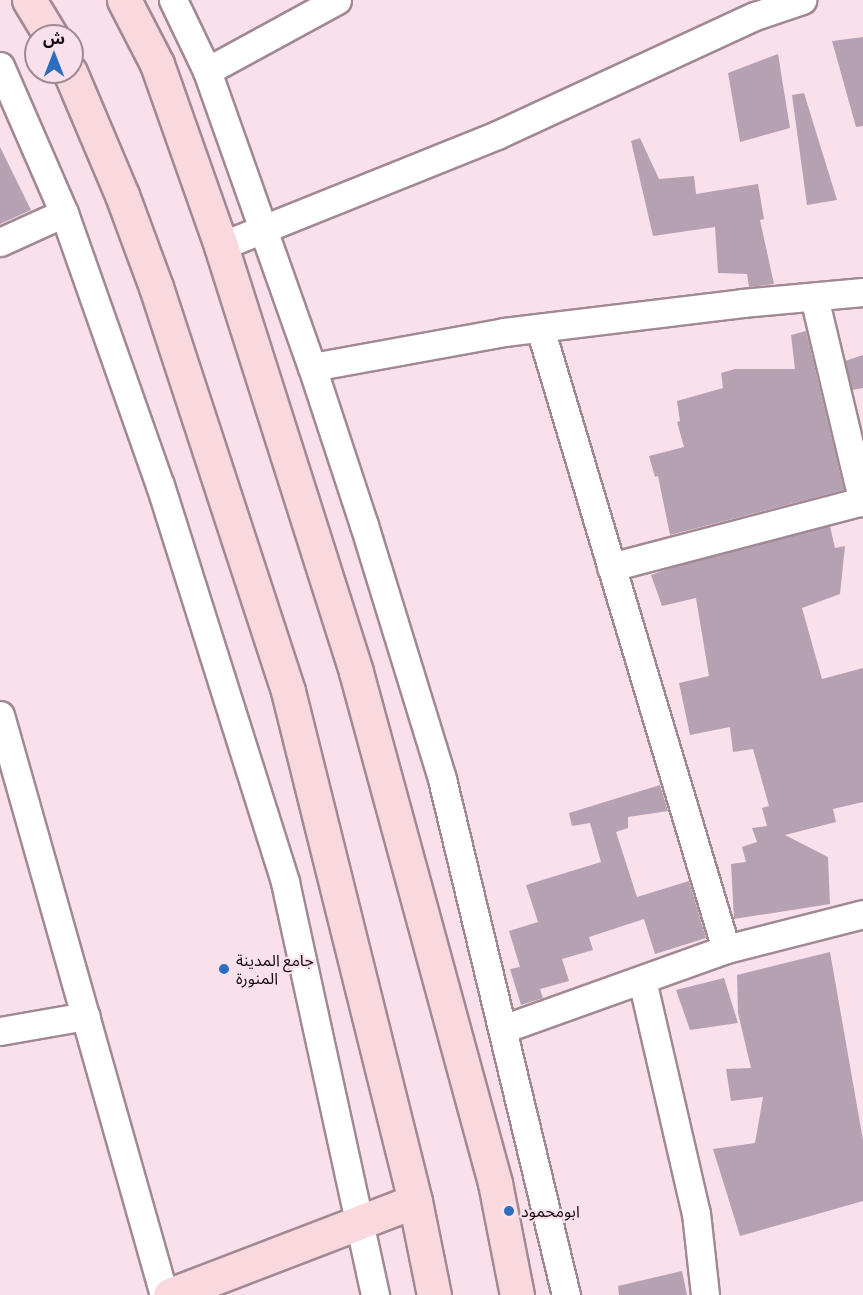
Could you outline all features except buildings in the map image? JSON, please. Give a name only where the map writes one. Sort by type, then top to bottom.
[{"type":"main road","points":[[29,0],[44,24]]},
{"type":"main road","points":[[124,0],[157,64],[221,246],[356,672],[495,1184],[517,1295]]},
{"type":"main road","points":[[75,84],[122,195],[156,287],[288,691],[415,1201],[434,1295]]},
{"type":"main road","points":[[170,1295],[213,1288],[415,1201]]},
{"type":"street","points":[[173,0],[207,71],[312,367],[364,525],[442,779],[566,1295]]},
{"type":"street","points":[[207,71],[337,0]]},
{"type":"street","points":[[221,246],[497,135],[755,16],[802,0]]},
{"type":"street","points":[[0,66],[64,213],[160,485],[285,882],[375,1295]]},
{"type":"street","points":[[0,242],[64,213]]},
{"type":"street","points":[[312,367],[540,328],[863,292]]},
{"type":"street","points":[[611,567],[863,501],[814,297]]},
{"type":"street","points":[[540,328],[726,949]]},
{"type":"street","points":[[0,715],[164,1295]]},
{"type":"street","points":[[503,1029],[726,949],[862,919]]},
{"type":"street","points":[[642,980],[696,1213],[705,1295]]},
{"type":"street","points":[[0,1031],[86,1016]]},
{"type":"place","name":"جامع المدينة المنورة","points":[[224,969]]},
{"type":"place","name":"ابومحمود","points":[[509,1211]]}]
